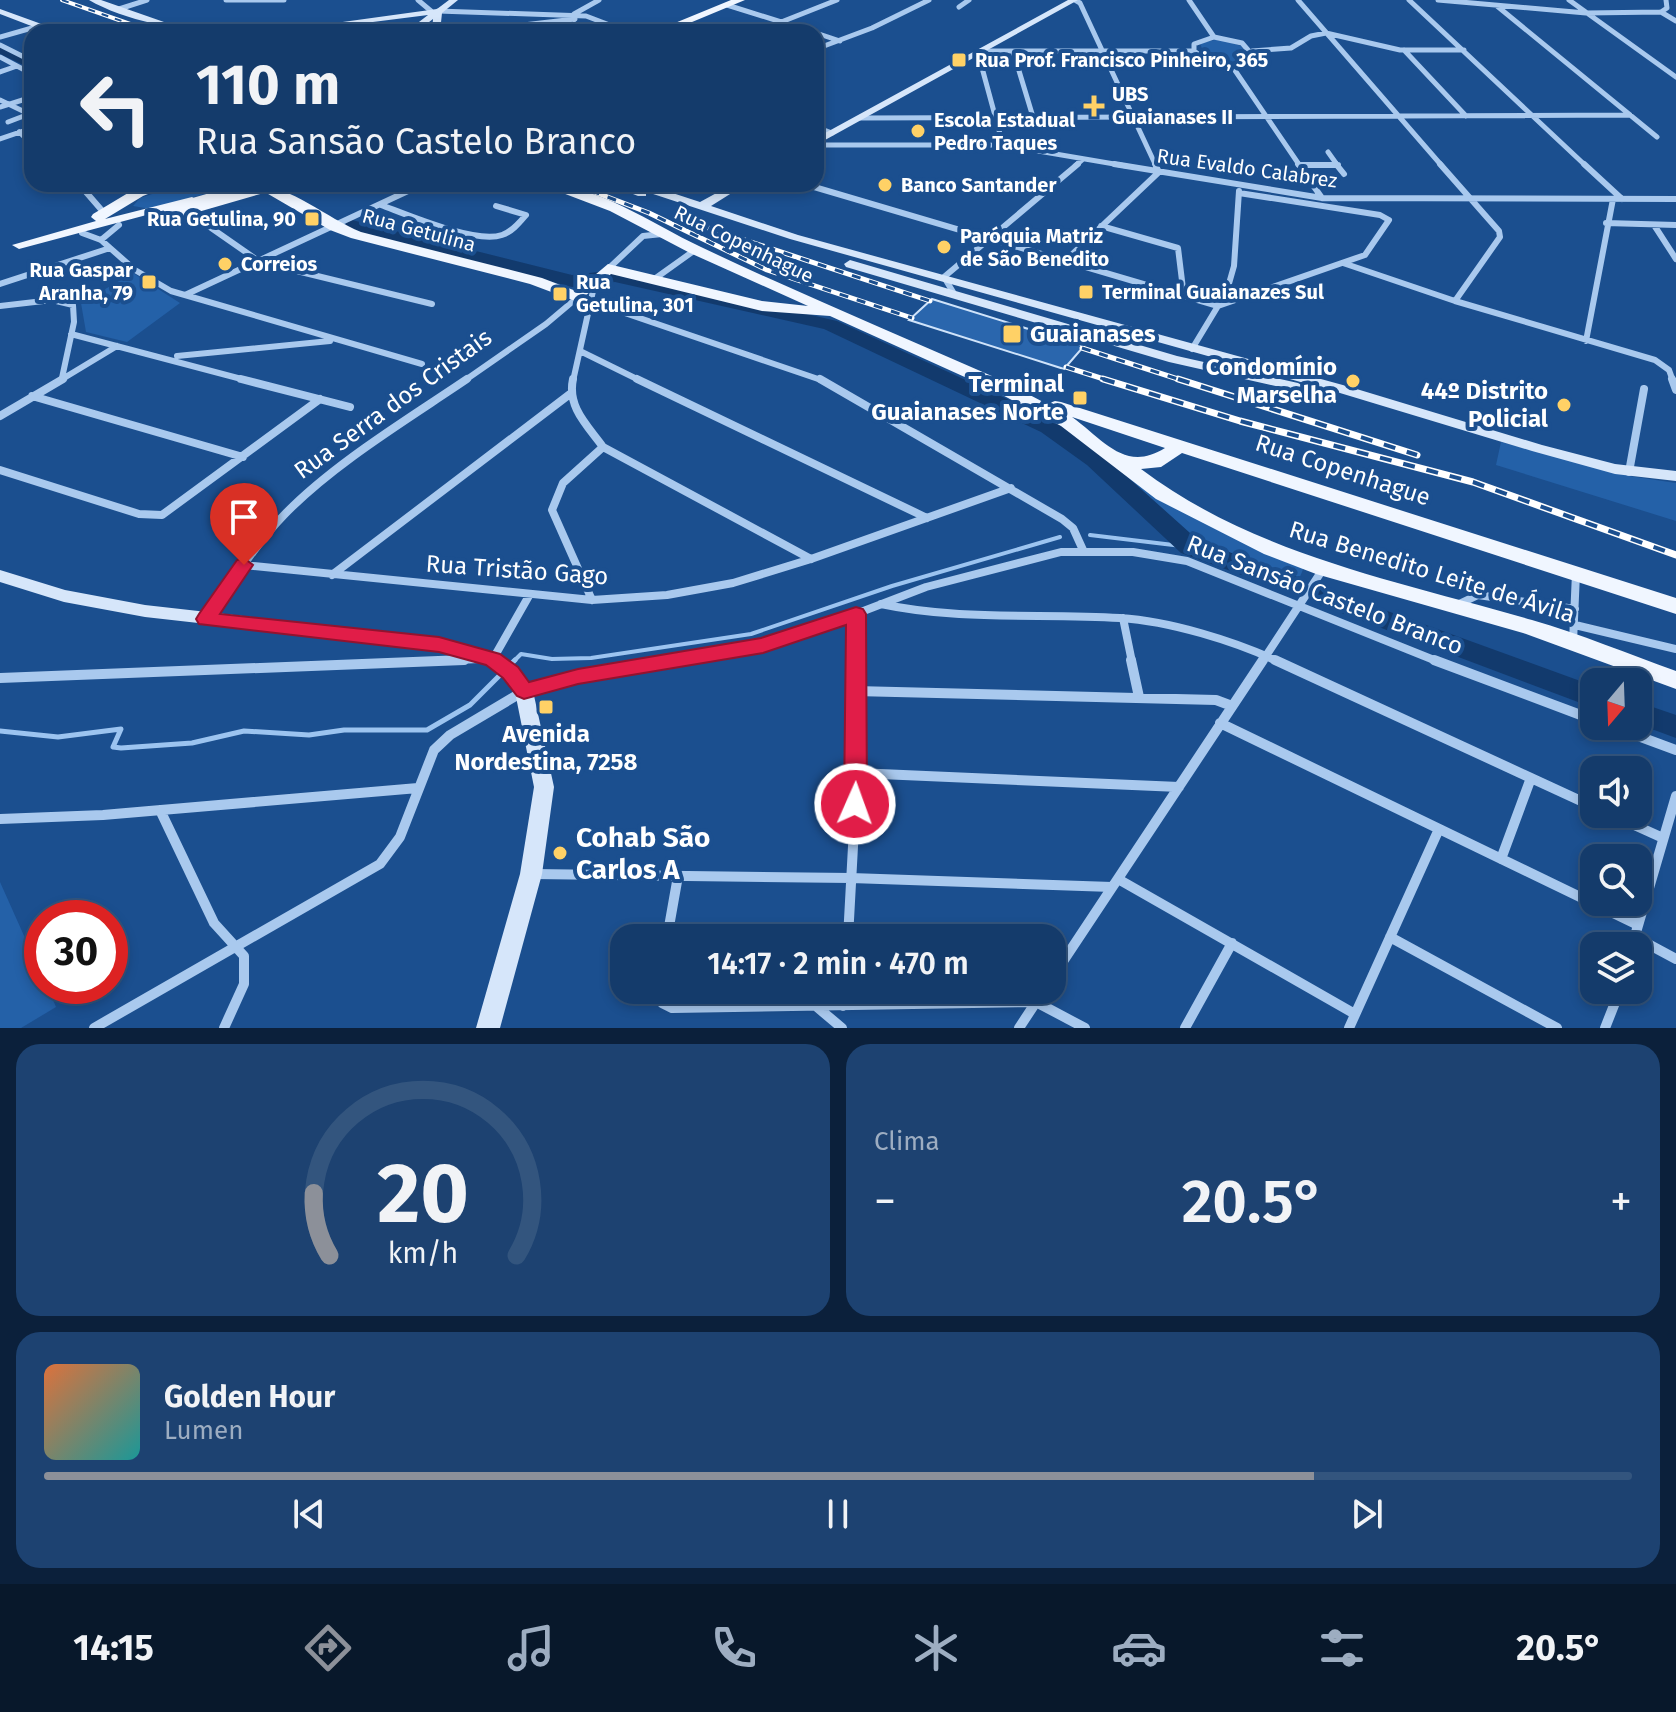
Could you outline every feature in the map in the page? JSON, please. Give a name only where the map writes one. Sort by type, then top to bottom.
[{"type":"main road","points":[[93,0],[163,24]]},
{"type":"main road","points":[[419,24],[454,0]]},
{"type":"main road","points":[[678,24],[740,0]]},
{"type":"main road","points":[[824,138],[1074,0]]},
{"type":"main road","points":[[0,11],[34,24]]},
{"type":"main road","points":[[336,24],[434,11]]},
{"type":"main road","points":[[434,11],[435,24]]},
{"type":"main road","points":[[76,232],[128,199],[146,192]]},
{"type":"main road","points":[[76,232],[119,225],[229,192]]},
{"type":"main road","points":[[2,248],[238,192]]},
{"type":"main road","name":"Rua Getulina","points":[[271,192],[335,227],[536,281],[582,304]]},
{"type":"main road","name":"Rua Copenhague","points":[[563,192],[644,229],[666,235],[832,313]]},
{"type":"main road","points":[[635,192],[762,237],[1169,357],[1260,381],[1368,398]]},
{"type":"main road","points":[[657,192],[794,237],[1629,472],[1676,476]]},
{"type":"main road","points":[[700,207],[727,192]]},
{"type":"main road","points":[[128,199],[126,209],[147,213]]},
{"type":"main road","name":"Rua Serra dos Cristais","points":[[582,304],[602,276]]},
{"type":"main road","name":"Rua Benedito Leite de Ávila","points":[[602,276],[653,280],[762,306],[832,313],[995,384],[1067,422],[1121,464],[1185,507],[1319,575],[1574,634],[1676,680]]},
{"type":"main road","points":[[1169,357],[1184,355],[1192,349]]},
{"type":"main road","points":[[995,384],[1154,438],[1174,451]]},
{"type":"main road","points":[[1097,443],[1104,432],[1121,427]]},
{"type":"main road","points":[[1121,464],[1144,465],[1174,451]]},
{"type":"main road","name":"Rua Copenhague","points":[[1174,451],[1676,606]]},
{"type":"main road","points":[[0,576],[64,596],[206,619],[395,639],[497,664],[524,691],[544,787],[531,874],[488,1028]]},
{"type":"street","points":[[119,9],[147,0]]},
{"type":"street","points":[[226,0],[284,0]]},
{"type":"street","points":[[418,0],[434,11],[573,15],[608,24]]},
{"type":"street","points":[[573,15],[599,0]]},
{"type":"street","points":[[777,24],[837,0]]},
{"type":"street","points":[[824,46],[929,0]]},
{"type":"street","points":[[959,7],[969,0]]},
{"type":"street","points":[[1064,262],[1159,172],[1130,117],[1080,3],[1074,0]]},
{"type":"street","points":[[1189,0],[1214,37]]},
{"type":"street","points":[[1298,0],[1496,226],[1500,237],[1455,301]]},
{"type":"street","points":[[1409,0],[1623,199]]},
{"type":"street","points":[[1438,0],[1586,13],[1661,12],[1676,21]]},
{"type":"street","points":[[1569,0],[1676,77]]},
{"type":"street","points":[[1661,12],[1667,8],[1666,0]]},
{"type":"street","points":[[727,5],[788,24]]},
{"type":"street","points":[[1496,5],[1657,137]]},
{"type":"street","points":[[535,24],[593,18]]},
{"type":"street","points":[[572,24],[593,18]]},
{"type":"street","points":[[0,37],[24,30]]},
{"type":"street","points":[[1194,51],[1197,41],[1214,37],[1242,43],[1252,51],[1292,49],[1304,45],[1311,36],[1326,33],[1404,50],[1464,50]]},
{"type":"street","points":[[824,35],[841,41]]},
{"type":"street","points":[[0,45],[24,57]]},
{"type":"street","points":[[1404,50],[1466,116]]},
{"type":"street","points":[[1013,51],[1033,117]]},
{"type":"street","points":[[1003,145],[980,52],[1194,51],[1208,61],[1232,66],[1252,61],[1252,51]]},
{"type":"street","points":[[0,57],[24,70]]},
{"type":"street","points":[[0,72],[17,66]]},
{"type":"street","points":[[1232,66],[1322,198]]},
{"type":"street","points":[[0,100],[24,111]]},
{"type":"street","points":[[0,107],[24,100]]},
{"type":"street","points":[[860,118],[1630,115]]},
{"type":"street","points":[[8,122],[24,116]]},
{"type":"street","points":[[0,139],[24,130]]},
{"type":"street","points":[[824,130],[832,133]]},
{"type":"street","points":[[19,132],[24,137]]},
{"type":"street","name":"Rua Evaldo Calabrez","points":[[824,143],[1003,145],[1159,172],[1239,190],[1322,198],[1676,199]]},
{"type":"street","points":[[1328,152],[1344,174]]},
{"type":"street","points":[[953,292],[944,277],[1083,159]]},
{"type":"street","points":[[1299,165],[1338,165]]},
{"type":"street","points":[[824,190],[1184,297],[1221,304],[1343,263],[1371,250],[1389,218],[1239,190],[1234,266],[1221,304],[1192,349]]},
{"type":"street","points":[[87,192],[105,214]]},
{"type":"street","points":[[184,296],[407,192]]},
{"type":"street","points":[[1586,341],[1613,199]]},
{"type":"street","points":[[381,205],[421,219],[491,236],[504,234],[526,215],[496,206]]},
{"type":"street","points":[[194,216],[260,262],[432,304]]},
{"type":"street","points":[[1606,223],[1676,225]]},
{"type":"street","points":[[101,240],[119,225]]},
{"type":"street","points":[[1654,225],[1676,259]]},
{"type":"street","points":[[1101,226],[1178,248],[1184,297]]},
{"type":"street","points":[[602,276],[644,229]]},
{"type":"street","points":[[76,232],[101,240],[135,270],[184,296],[422,364]]},
{"type":"street","points":[[0,284],[110,248]]},
{"type":"street","points":[[653,280],[695,250]]},
{"type":"street","points":[[1343,263],[1455,301],[1665,365],[1676,390]]},
{"type":"street","points":[[0,306],[52,300],[73,305],[62,378]]},
{"type":"street","points":[[811,559],[603,447],[573,405],[570,394],[580,351],[582,304],[814,375],[1011,488],[1073,529],[1081,546]]},
{"type":"street","name":"Rua Serra dos Cristais","points":[[206,619],[286,513],[333,474],[582,304]]},
{"type":"street","points":[[71,334],[350,407]]},
{"type":"street","points":[[168,357],[335,340]]},
{"type":"street","points":[[0,416],[118,346]]},
{"type":"street","points":[[580,351],[927,518]]},
{"type":"street","points":[[1629,472],[1644,389]]},
{"type":"street","points":[[332,575],[570,394]]},
{"type":"street","points":[[32,396],[243,457]]},
{"type":"street","points":[[0,470],[153,516],[170,511],[320,399]]},
{"type":"street","points":[[592,600],[552,510],[552,501],[560,486],[603,447]]},
{"type":"street","name":"Rua Tristão Gago","points":[[244,565],[592,600],[680,593],[733,583],[811,559],[1011,488]]},
{"type":"street","name":"Rua Sansão Castelo Branco","points":[[94,1028],[380,864],[400,837],[428,760],[443,741],[524,691],[578,677],[763,645],[880,604],[1023,560],[1081,546],[1168,556],[1300,604],[1580,714]]},
{"type":"street","points":[[1576,573],[1574,634],[1676,649]]},
{"type":"street","points":[[1066,957],[1319,575]]},
{"type":"street","points":[[497,664],[530,594]]},
{"type":"street","points":[[1457,605],[1478,595],[1575,609]]},
{"type":"street","points":[[880,604],[927,614],[1123,618],[1204,635],[1267,656],[1580,801]]},
{"type":"street","points":[[849,924],[857,773],[856,614]]},
{"type":"street","points":[[1123,618],[1139,697]]},
{"type":"street","points":[[0,678],[456,655]]},
{"type":"street","points":[[855,691],[1216,700],[1232,706]]},
{"type":"street","points":[[1220,723],[1501,859],[1628,932]]},
{"type":"street","points":[[1649,740],[1676,750]]},
{"type":"street","points":[[857,773],[1179,787]]},
{"type":"street","points":[[1501,859],[1531,778]]},
{"type":"street","points":[[0,819],[160,810],[418,788]]},
{"type":"street","points":[[1636,932],[1676,796]]},
{"type":"street","points":[[160,810],[214,923],[244,956],[244,984],[224,1028]]},
{"type":"street","points":[[1641,828],[1663,838]]},
{"type":"street","points":[[1349,1028],[1439,829]]},
{"type":"street","points":[[531,874],[1115,883],[1232,943],[1355,1014]]},
{"type":"street","points":[[669,924],[678,876]]},
{"type":"street","points":[[1390,937],[1557,1028]]},
{"type":"street","points":[[1185,1028],[1232,943]]},
{"type":"street","points":[[1652,946],[1676,959]]},
{"type":"street","points":[[664,1004],[672,1008],[888,1004]]},
{"type":"street","points":[[1019,1028],[1035,1004]]},
{"type":"street","points":[[1040,1004],[1085,1028]]},
{"type":"street","points":[[1605,1028],[1614,1004]]},
{"type":"street","points":[[816,1007],[842,1028]]},
{"type":"shaded area","points":[[1220,39],[1241,46],[1249,58],[1226,63],[1205,57],[1200,43]]},
{"type":"shaded area","points":[[158,192],[212,192],[151,209],[133,206],[140,198]]},
{"type":"shaded area","points":[[133,273],[180,303],[127,342],[86,332],[81,303]]},
{"type":"shaded area","points":[[1501,442],[1629,476],[1676,483],[1676,521],[1496,465]]},
{"type":"shaded area","points":[[1113,462],[1304,567],[1297,584],[1188,542],[1109,463]]},
{"type":"shaded area","points":[[0,882],[24,936],[24,1004],[55,1004],[56,1007],[21,1028],[0,1028]]},
{"type":"building","name":"Guaianases","points":[[932,299],[1084,346],[1064,369],[909,320]]},
{"type":"waterway","points":[[0,49],[24,61]]},
{"type":"waterway","points":[[352,225],[572,281],[615,276],[830,325],[1049,427],[1095,460],[1190,547],[1294,585]]},
{"type":"waterway","points":[[1090,535],[1190,547]]},
{"type":"waterway","points":[[552,659],[591,658],[751,634],[892,586],[1060,537]]},
{"type":"waterway","points":[[1324,597],[1580,692]]},
{"type":"waterway","points":[[509,666],[521,654],[552,659]]},
{"type":"waterway","points":[[0,731],[58,737],[121,729],[113,747],[121,748],[192,743],[244,731],[309,735],[344,730],[427,730],[470,705],[502,673]]},
{"type":"waterway","points":[[1652,718],[1676,727]]},
{"type":"railway","points":[[62,0],[130,24]]},
{"type":"railway","points":[[595,192],[649,213],[767,270],[912,318]]},
{"type":"railway","points":[[681,219],[930,301]]},
{"type":"railway","points":[[1082,348],[1184,381]]},
{"type":"railway","points":[[1066,367],[1110,381]]},
{"type":"railway","points":[[1103,379],[1240,421],[1473,482],[1676,555]]},
{"type":"railway","points":[[1178,379],[1417,455]]},
{"type":"place","name":"Rua Prof. Francisco Pinheiro, 365","points":[[959,60]]},
{"type":"place","name":"UBS Guaianases II","points":[[1094,106]]},
{"type":"place","name":"Escola Estadual Pedro Taques","points":[[918,131]]},
{"type":"place","name":"Banco Santander","points":[[885,185]]},
{"type":"place","name":"Rua Getulina, 90","points":[[312,219]]},
{"type":"place","name":"Paróquia Matriz de São Benedito","points":[[944,247]]},
{"type":"place","name":"Correios","points":[[225,264]]},
{"type":"place","name":"Rua Gaspar Aranha, 79","points":[[149,282]]},
{"type":"place","name":"Terminal Guaianazes Sul","points":[[1086,292]]},
{"type":"place","name":"Rua Getulina, 301","points":[[560,294]]},
{"type":"place","name":"Guaianases","points":[[1012,334]]},
{"type":"place","name":"Condomínio Marselha","points":[[1353,381]]},
{"type":"place","name":"Terminal Guaianases Norte","points":[[1080,398]]},
{"type":"place","name":"44º Distrito Policial","points":[[1564,405]]},
{"type":"place","name":"Avenida Nordestina, 7258","points":[[546,707]]},
{"type":"place","name":"Cohab São Carlos A","points":[[560,853]]},
{"type":"route","points":[[244,565],[206,619],[439,644],[493,659],[511,672],[524,691],[578,677],[763,645],[856,614],[855,804]]}]
